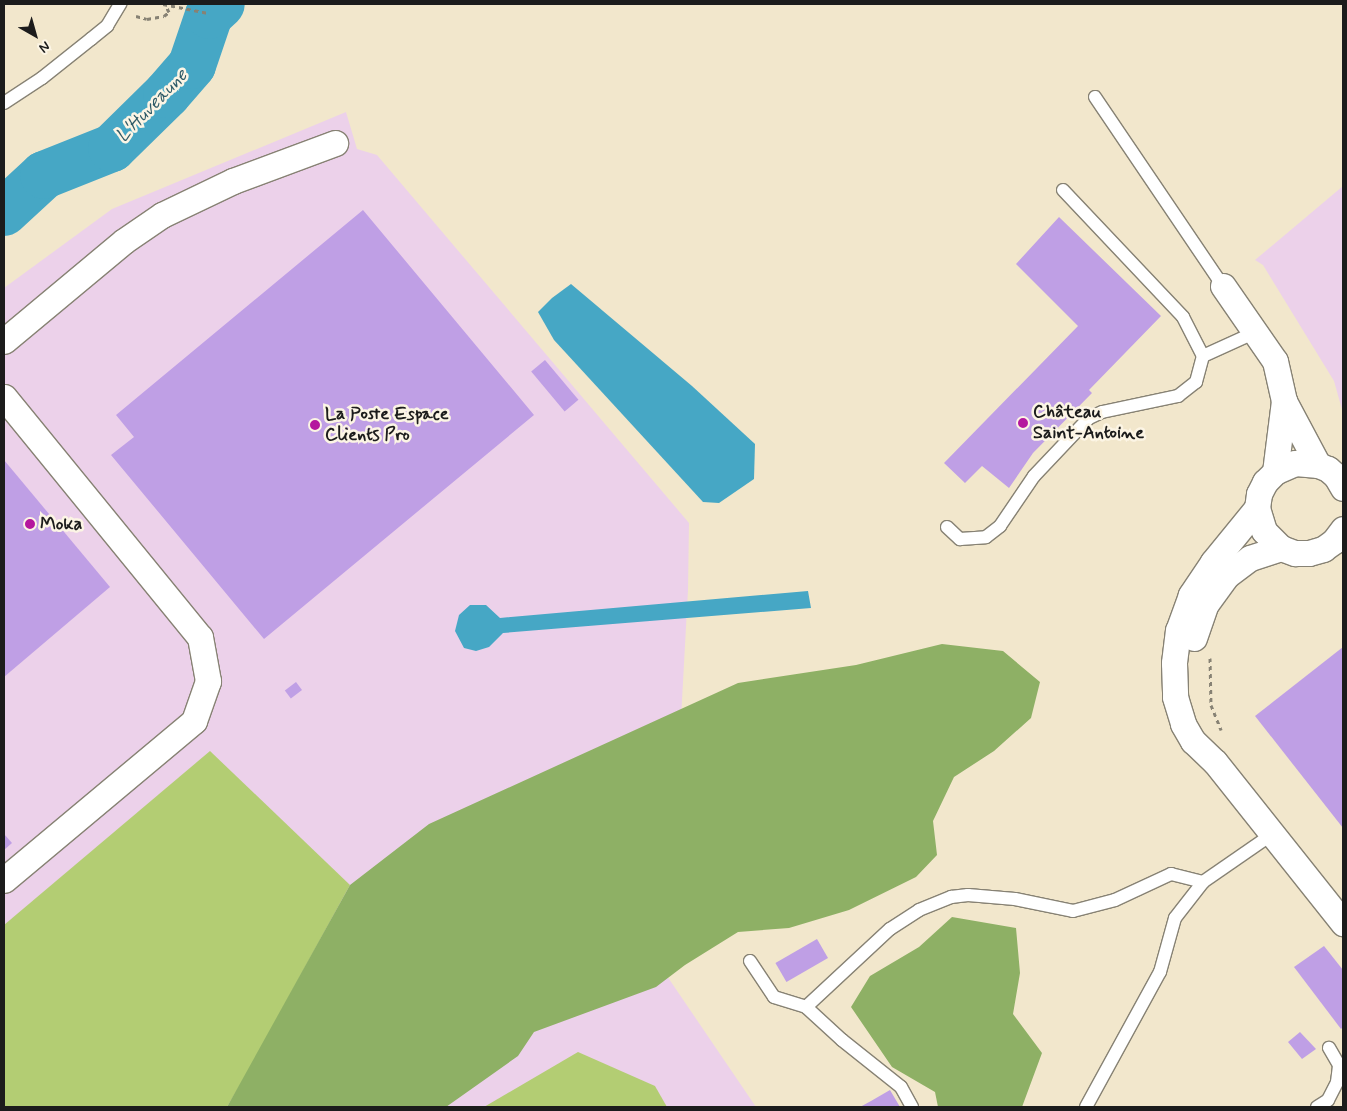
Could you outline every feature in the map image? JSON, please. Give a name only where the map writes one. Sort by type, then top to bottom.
[{"type":"street","points":[[4,341],[124,241],[162,216],[233,181],[335,143]]},
{"type":"street","points":[[1223,286],[1275,361],[1284,401],[1275,472]]},
{"type":"street","points":[[4,397],[200,636],[208,681],[194,721],[4,880]]},
{"type":"street","points":[[1284,401],[1335,476]]},
{"type":"street","points":[[1335,476],[1295,463],[1275,472],[1265,482],[1259,494],[1257,508],[1264,531],[1282,548],[1295,552],[1309,553],[1323,549],[1334,541],[1343,529]]},
{"type":"street","points":[[1257,508],[1213,562],[1191,595],[1178,630],[1174,663],[1175,697],[1183,724],[1194,741],[1215,762],[1343,923]]},
{"type":"street","points":[[1215,762],[1201,728],[1192,691],[1191,660],[1194,634],[1206,604],[1226,576],[1250,558],[1282,548]]},
{"type":"lane","points":[[4,103],[42,78],[108,24],[120,4]]},
{"type":"lane","points":[[1095,97],[1223,286]]},
{"type":"lane","points":[[947,527],[960,538],[986,537],[1000,526],[1034,476],[1088,418],[1102,412],[1178,396],[1196,382],[1203,356],[1183,317],[1063,190]]},
{"type":"lane","points":[[1203,356],[1256,332]]},
{"type":"lane","points":[[1086,1107],[1160,972],[1175,918],[1203,882],[1272,836]]},
{"type":"lane","points":[[806,1007],[890,929],[919,910],[951,898],[968,895],[1015,899],[1073,910],[1115,900],[1172,874],[1203,882]]},
{"type":"lane","points":[[750,961],[774,997],[806,1007],[842,1040],[901,1088],[912,1107]]},
{"type":"lane","points":[[1317,1107],[1328,1100],[1337,1082],[1339,1065],[1329,1048]]},
{"type":"path","points":[[108,24],[133,16],[147,19],[164,16],[169,12],[165,5],[178,5],[208,13]]},
{"type":"path","points":[[1210,651],[1211,705],[1225,735]]},
{"type":"shaded area","points":[[346,112],[357,149],[377,155],[689,523],[688,590],[667,976],[756,1107],[4,1107],[4,288],[112,209]]},
{"type":"shaded area","points":[[1343,186],[1343,413],[1334,381],[1263,265],[1255,260]]},
{"type":"green space","points":[[942,644],[1003,651],[1040,682],[1031,718],[994,751],[954,777],[933,821],[937,855],[916,877],[849,910],[789,928],[738,932],[685,965],[656,987],[534,1032],[518,1056],[446,1107],[227,1107],[350,885],[429,824],[738,683],[856,665]]},
{"type":"green space","points":[[210,751],[350,885],[247,1073],[227,1107],[4,1107],[4,925]]},
{"type":"green space","points":[[952,917],[1016,928],[1020,973],[1013,1014],[1042,1053],[1022,1107],[938,1107],[935,1092],[892,1067],[851,1007],[870,976],[919,947]]},
{"type":"green space","points":[[578,1052],[655,1086],[667,1107],[484,1107]]},
{"type":"water","points":[[571,284],[692,386],[755,444],[754,479],[719,503],[703,502],[554,340],[538,312],[552,298]]},
{"type":"water","points":[[808,591],[811,608],[503,633],[489,647],[476,651],[464,648],[455,631],[459,615],[470,605],[486,605],[500,618]]},
{"type":"building","points":[[363,210],[534,415],[264,639],[111,455],[134,437],[116,415]]},
{"type":"building","points":[[1059,217],[1161,316],[1089,390],[1092,393],[1033,453],[1009,488],[982,466],[965,483],[944,463],[1078,326],[1016,264]]},
{"type":"building","points":[[545,360],[578,400],[565,411],[531,372]]},
{"type":"building","name":"Moka","points":[[4,460],[110,587],[4,677]]},
{"type":"building","points":[[1343,647],[1343,828],[1255,716]]},
{"type":"building","points":[[296,682],[302,690],[291,698],[285,690]]},
{"type":"building","points":[[4,834],[12,843],[4,850]]},
{"type":"building","points":[[817,939],[828,958],[786,982],[775,963]]},
{"type":"building","points":[[1324,946],[1343,970],[1343,1027],[1341,1029],[1294,967]]},
{"type":"building","points":[[1300,1032],[1316,1049],[1302,1059],[1288,1042]]},
{"type":"building","points":[[890,1090],[900,1107],[860,1107],[871,1101]]},
{"type":"waterway","name":"L'Huveaune","points":[[4,212],[44,175],[112,148],[167,94],[192,65],[209,15],[221,4]]},
{"type":"place","name":"Château Saint-Antoine","points":[[1023,423]]},
{"type":"place","name":"La Poste Espace Clients Pro","points":[[315,425]]},
{"type":"place","name":"Moka","points":[[30,524]]}]
